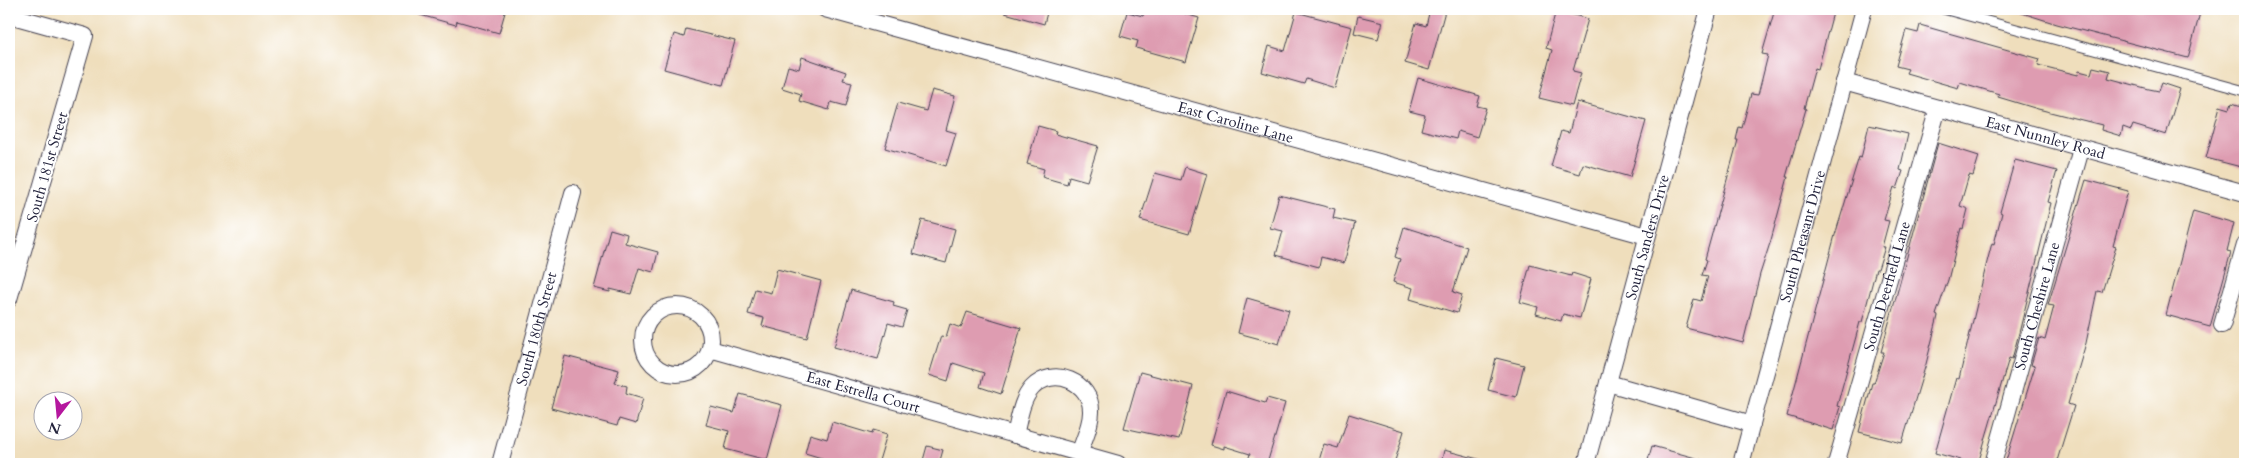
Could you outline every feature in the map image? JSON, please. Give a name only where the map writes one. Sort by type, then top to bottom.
[{"type":"street","name":"East Caroline Lane","points":[[826,9],[1647,236]]},
{"type":"street","name":"South Sanders Drive","points":[[1586,464],[1709,9]]},
{"type":"street","name":"South Pheasant Drive","points":[[1741,464],[1864,9]]},
{"type":"street","name":"South 181st Street","points":[[9,15],[86,36],[9,299]]},
{"type":"street","name":"East Nunnley Road","points":[[1844,82],[2245,193]]},
{"type":"street","name":"South Deerfield Lane","points":[[1836,464],[1938,108]]},
{"type":"street","name":"South Cheshire Lane","points":[[1993,464],[2081,149]]},
{"type":"street","name":"South 180th Street","points":[[500,464],[573,193]]},
{"type":"street","points":[[2222,325],[2245,245]]},
{"type":"street","points":[[674,306],[686,307],[705,319],[710,330],[710,349],[703,362],[694,370],[683,374],[660,370],[646,354],[643,343],[647,322],[654,314],[664,308],[674,306]]},
{"type":"street","name":"East Estrella Court","points":[[710,349],[1118,464]]},
{"type":"street","points":[[1015,435],[1023,404],[1034,386],[1054,377],[1066,378],[1080,387],[1090,401],[1091,413],[1079,454]]},
{"type":"street","points":[[1608,383],[1752,424]]},
{"type":"lane","points":[[1943,9],[2245,91]]},
{"type":"building","points":[[413,9],[506,9],[499,33],[457,21],[456,25],[413,13]]},
{"type":"building","points":[[1006,9],[1048,9],[1044,24],[1005,13]]},
{"type":"building","points":[[1145,9],[1187,9],[1185,14],[1199,18],[1186,62],[1136,48],[1138,41],[1120,36],[1127,12],[1143,16]]},
{"type":"building","points":[[1430,9],[1445,11],[1429,70],[1405,63],[1416,23],[1426,26]]},
{"type":"building","points":[[1775,9],[1834,9],[1818,69],[1815,68],[1804,108],[1806,109],[1786,177],[1788,177],[1760,274],[1743,343],[1686,328],[1694,299],[1701,301],[1708,276],[1702,275],[1707,260],[1705,259],[1738,140],[1736,140],[1739,127],[1742,128],[1751,94],[1758,95],[1768,55],[1762,54]]},
{"type":"building","points":[[2019,9],[2201,9],[2188,58],[2057,24],[2019,12]]},
{"type":"building","points":[[1556,10],[1588,19],[1573,71],[1581,73],[1572,106],[1539,98],[1552,50],[1546,48]]},
{"type":"building","points":[[1296,12],[1352,27],[1335,88],[1306,79],[1304,84],[1262,72],[1269,46],[1285,51]]},
{"type":"building","points":[[1358,16],[1383,22],[1378,39],[1354,33]]},
{"type":"building","points":[[1920,25],[2040,59],[2038,65],[2078,75],[2079,71],[2091,74],[2093,67],[2110,71],[2108,78],[2149,89],[2159,91],[2162,83],[2180,89],[2166,135],[2133,125],[2131,130],[2123,127],[2121,136],[2101,130],[2102,125],[1998,97],[1999,94],[1960,82],[1958,88],[1906,73],[1908,69],[1896,66],[1906,30],[1918,33]]},
{"type":"building","points":[[686,29],[735,41],[723,85],[664,69],[674,34],[684,37]]},
{"type":"building","points":[[802,57],[846,72],[843,80],[852,82],[846,106],[831,102],[829,110],[799,101],[801,94],[782,88],[788,66],[799,69]]},
{"type":"building","points":[[1418,78],[1480,96],[1477,106],[1486,108],[1477,137],[1458,131],[1456,139],[1421,130],[1425,115],[1409,111]]},
{"type":"building","points":[[932,90],[955,96],[946,130],[956,133],[946,166],[885,148],[898,103],[926,111]]},
{"type":"building","points":[[1577,102],[1646,121],[1630,177],[1583,164],[1580,174],[1551,166],[1561,131],[1569,133]]},
{"type":"building","points":[[2232,103],[2245,107],[2245,168],[2206,158],[2220,106],[2230,109]]},
{"type":"building","points":[[1869,125],[1908,134],[1900,170],[1903,171],[1897,189],[1894,187],[1884,220],[1889,221],[1882,247],[1885,247],[1878,269],[1876,269],[1862,322],[1860,322],[1837,406],[1840,407],[1833,430],[1787,416],[1835,235],[1859,157],[1861,158]]},
{"type":"building","points":[[1038,126],[1056,131],[1055,134],[1098,146],[1087,181],[1069,176],[1067,184],[1042,177],[1044,169],[1027,164]]},
{"type":"building","points":[[1938,143],[1979,156],[1973,176],[1969,175],[1960,206],[1968,209],[1936,315],[1938,316],[1926,364],[1902,443],[1859,432],[1872,383],[1874,383],[1884,352],[1881,352]]},
{"type":"building","points":[[2015,160],[2057,171],[2048,202],[2051,203],[2012,359],[2009,358],[1978,464],[1976,464],[1935,453],[1956,378],[1959,379],[1986,266],[1992,243],[1994,244],[2002,213],[2000,212]]},
{"type":"building","points":[[1185,167],[1207,174],[1189,234],[1140,220],[1155,173],[1181,180]]},
{"type":"building","points":[[2086,180],[2128,191],[2113,246],[2116,247],[2102,292],[2097,291],[2086,343],[2068,404],[2074,406],[2056,464],[2005,464],[2035,366],[2031,365],[2039,338],[2045,340],[2054,306],[2048,305]]},
{"type":"building","points":[[1279,195],[1335,209],[1333,218],[1355,223],[1344,263],[1321,257],[1319,267],[1276,255],[1283,231],[1270,228]]},
{"type":"building","points":[[2193,211],[2234,223],[2227,251],[2231,252],[2210,327],[2166,315]]},
{"type":"building","points":[[922,220],[955,229],[946,263],[913,254]]},
{"type":"building","points":[[1404,227],[1467,247],[1453,292],[1462,295],[1457,313],[1410,299],[1413,288],[1393,282],[1400,259],[1395,257]]},
{"type":"building","points":[[610,229],[627,234],[625,243],[658,252],[653,272],[639,268],[631,294],[610,289],[610,292],[594,288]]},
{"type":"building","points":[[1530,265],[1571,276],[1572,273],[1591,279],[1580,318],[1563,314],[1561,321],[1536,314],[1538,307],[1520,302]]},
{"type":"building","points":[[777,269],[821,281],[807,338],[762,326],[764,318],[748,314],[755,289],[771,293]]},
{"type":"building","points":[[851,290],[894,302],[893,306],[907,310],[902,327],[888,323],[878,359],[834,347]]},
{"type":"building","points":[[1247,298],[1289,310],[1279,344],[1238,333]]},
{"type":"building","points":[[967,312],[1021,328],[1001,394],[980,387],[984,373],[953,363],[948,381],[929,375],[941,336],[946,337],[950,324],[961,328]]},
{"type":"building","points":[[565,356],[619,370],[615,383],[627,386],[626,393],[643,398],[636,424],[619,419],[617,426],[551,408]]},
{"type":"building","points":[[1496,358],[1524,365],[1516,397],[1488,390]]},
{"type":"building","points":[[1140,372],[1193,386],[1179,440],[1124,428]]},
{"type":"building","points":[[1226,391],[1265,403],[1267,398],[1285,403],[1267,464],[1247,464],[1250,454],[1224,446],[1224,449],[1211,445]]},
{"type":"building","points":[[740,394],[782,405],[767,460],[725,449],[729,431],[706,425],[711,407],[734,413]]},
{"type":"building","points":[[1349,414],[1404,431],[1394,464],[1318,464],[1324,444],[1338,448]]},
{"type":"building","points":[[832,422],[872,434],[873,430],[887,434],[878,464],[823,464],[825,459],[805,453],[810,434],[827,439]]},
{"type":"building","points":[[927,446],[943,450],[939,464],[922,464]]},
{"type":"building","points":[[1652,446],[1703,460],[1703,464],[1656,464],[1657,462],[1648,460]]},
{"type":"building","points":[[1444,450],[1482,460],[1481,464],[1441,464]]}]
